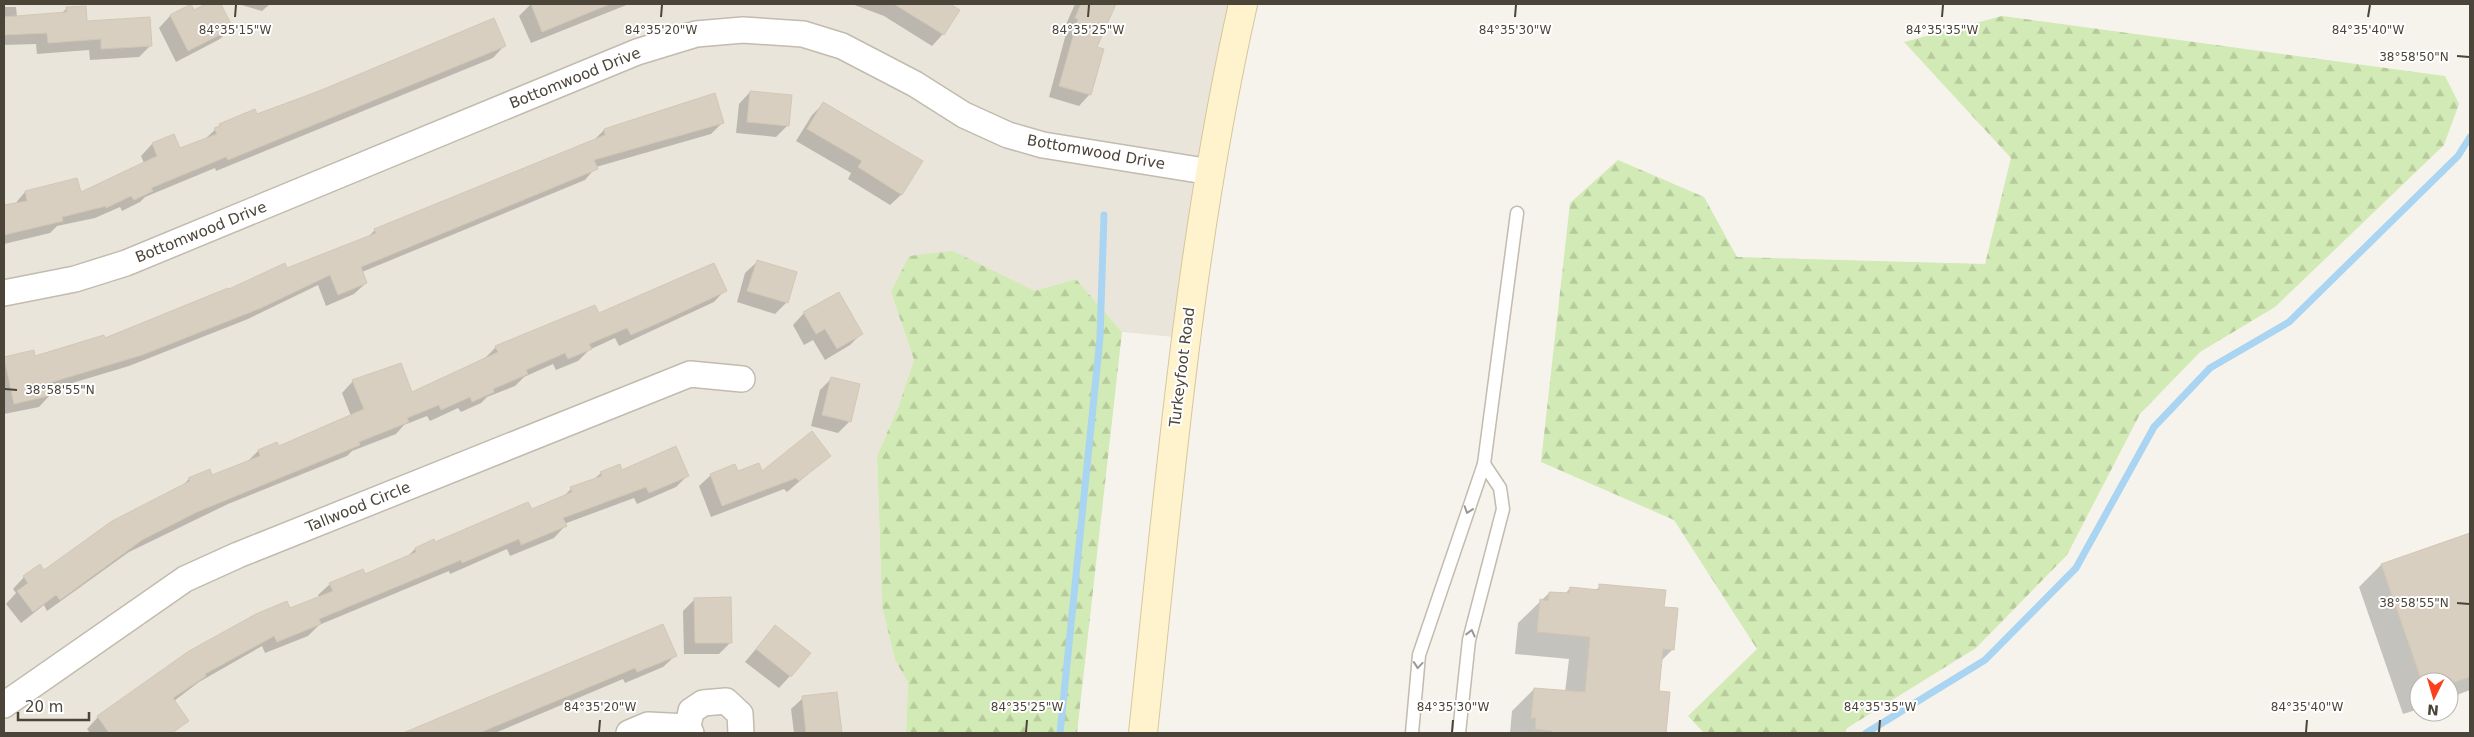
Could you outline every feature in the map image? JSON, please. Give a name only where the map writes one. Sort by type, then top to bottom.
[{"type":"main road","name":"Turkeyfoot Road","points":[[1143,733],[1184,338],[1210,172],[1227,76],[1243,4]]},
{"type":"street","name":"Bottomwood Drive","points":[[4,293],[75,279],[126,263],[636,52],[696,34],[743,30],[802,34],[842,46],[915,84],[964,115],[1008,135],[1043,145],[1210,172]]},
{"type":"street","name":"Tallwood Circle","points":[[4,705],[185,579],[238,554],[690,374],[742,379]]},
{"type":"street","points":[[629,733],[648,725],[689,730],[691,711],[702,703],[726,701],[740,714],[741,733]]},
{"type":"lane","points":[[1412,733],[1419,655],[1484,464],[1517,213]]},
{"type":"lane","points":[[1459,733],[1470,640],[1503,509],[1500,488],[1484,464]]},
{"type":"shaded area","points":[[4,4],[1243,4],[1184,338],[1122,332],[1076,279],[1035,292],[1016,282],[891,292],[914,360],[899,405],[877,456],[882,606],[895,660],[908,682],[906,733],[4,733]]},
{"type":"green space","points":[[2002,16],[2445,76],[2459,104],[2444,145],[2275,307],[2200,352],[2140,414],[2067,555],[1976,648],[1847,728],[1845,733],[1704,733],[1688,716],[1757,649],[1674,520],[1541,462],[1570,203],[1618,160],[1704,197],[1737,257],[1985,264],[2011,158],[1904,42]]},
{"type":"green space","points":[[953,251],[1035,291],[1076,279],[1122,332],[1077,733],[906,733],[908,682],[895,660],[882,606],[877,456],[899,405],[914,360],[891,292],[909,256]]},
{"type":"building","points":[[191,4],[194,10],[206,4],[221,4],[233,28],[188,51],[170,15]]},
{"type":"building","points":[[531,4],[610,4],[542,32]]},
{"type":"building","points":[[894,4],[950,4],[960,10],[944,35]]},
{"type":"building","points":[[1081,4],[1116,4],[1097,47],[1104,49],[1091,95],[1059,86],[1078,19],[1075,18]]},
{"type":"building","points":[[86,6],[87,21],[150,17],[152,46],[101,49],[101,39],[48,43],[47,33],[4,35],[4,17],[67,12],[66,7]]},
{"type":"building","points":[[494,18],[506,46],[228,160],[226,157],[151,188],[153,191],[134,200],[131,196],[106,208],[106,206],[62,217],[63,221],[4,235],[4,205],[27,201],[25,191],[77,178],[81,192],[157,156],[152,143],[174,134],[180,148],[217,134],[214,128],[220,126],[219,124],[255,109],[257,114],[319,91]]},
{"type":"building","points":[[750,91],[792,95],[789,126],[747,122]]},
{"type":"building","points":[[715,93],[724,123],[594,160],[598,169],[361,267],[367,283],[338,295],[330,275],[261,308],[142,355],[49,383],[52,395],[14,404],[4,357],[34,350],[35,356],[104,335],[105,338],[229,289],[285,263],[287,268],[376,233],[374,229],[605,135],[604,129]]},
{"type":"building","points":[[823,102],[923,161],[902,195],[858,167],[862,161],[807,129]]},
{"type":"building","points":[[757,260],[797,272],[788,303],[747,291]]},
{"type":"building","points":[[714,263],[727,291],[631,335],[627,328],[589,344],[592,349],[568,359],[565,353],[526,370],[528,374],[493,389],[494,392],[472,402],[470,397],[441,410],[439,405],[407,418],[409,422],[359,442],[360,445],[197,512],[142,540],[60,600],[56,595],[33,612],[17,591],[28,583],[23,576],[40,564],[44,570],[112,521],[190,481],[188,478],[210,469],[212,475],[260,456],[258,450],[277,442],[279,446],[364,409],[352,380],[401,363],[412,392],[498,352],[495,346],[595,305],[599,313]]},
{"type":"building","points":[[839,292],[863,334],[837,349],[825,329],[816,334],[803,312]]},
{"type":"building","points":[[831,377],[860,384],[851,422],[822,415]]},
{"type":"building","points":[[812,431],[831,456],[799,481],[796,478],[722,506],[710,474],[735,464],[738,471],[759,463],[762,471]]},
{"type":"building","points":[[676,446],[689,476],[649,493],[646,487],[563,518],[567,526],[521,545],[519,539],[462,563],[461,560],[319,619],[321,624],[277,642],[274,636],[205,674],[206,676],[173,698],[189,721],[172,733],[109,733],[97,716],[189,651],[256,614],[287,601],[290,608],[333,591],[329,583],[363,569],[365,574],[416,552],[415,548],[434,539],[435,542],[528,502],[532,509],[572,492],[570,487],[602,476],[600,472],[620,464],[622,470]]},
{"type":"building","points":[[2470,533],[2470,677],[2459,681],[2459,672],[2419,672],[2381,564]]},
{"type":"building","points":[[1599,584],[1666,590],[1664,607],[1678,608],[1674,650],[1663,649],[1659,691],[1670,692],[1666,733],[1552,733],[1552,731],[1535,729],[1536,718],[1531,718],[1534,688],[1585,692],[1590,637],[1537,632],[1540,599],[1548,601],[1549,592],[1569,593],[1570,587],[1599,590]]},
{"type":"building","points":[[731,597],[732,643],[695,643],[694,598]]},
{"type":"building","points":[[663,624],[677,656],[637,672],[635,668],[479,733],[403,733]]},
{"type":"building","points":[[775,625],[811,653],[791,677],[756,649]]},
{"type":"building","points":[[837,692],[842,733],[806,733],[802,696]]},
{"type":"waterway","points":[[1866,733],[1985,660],[2076,568],[2154,427],[2210,368],[2289,322],[2458,156],[2470,137]]},
{"type":"waterway","points":[[1060,733],[1100,338],[1104,215]]}]
